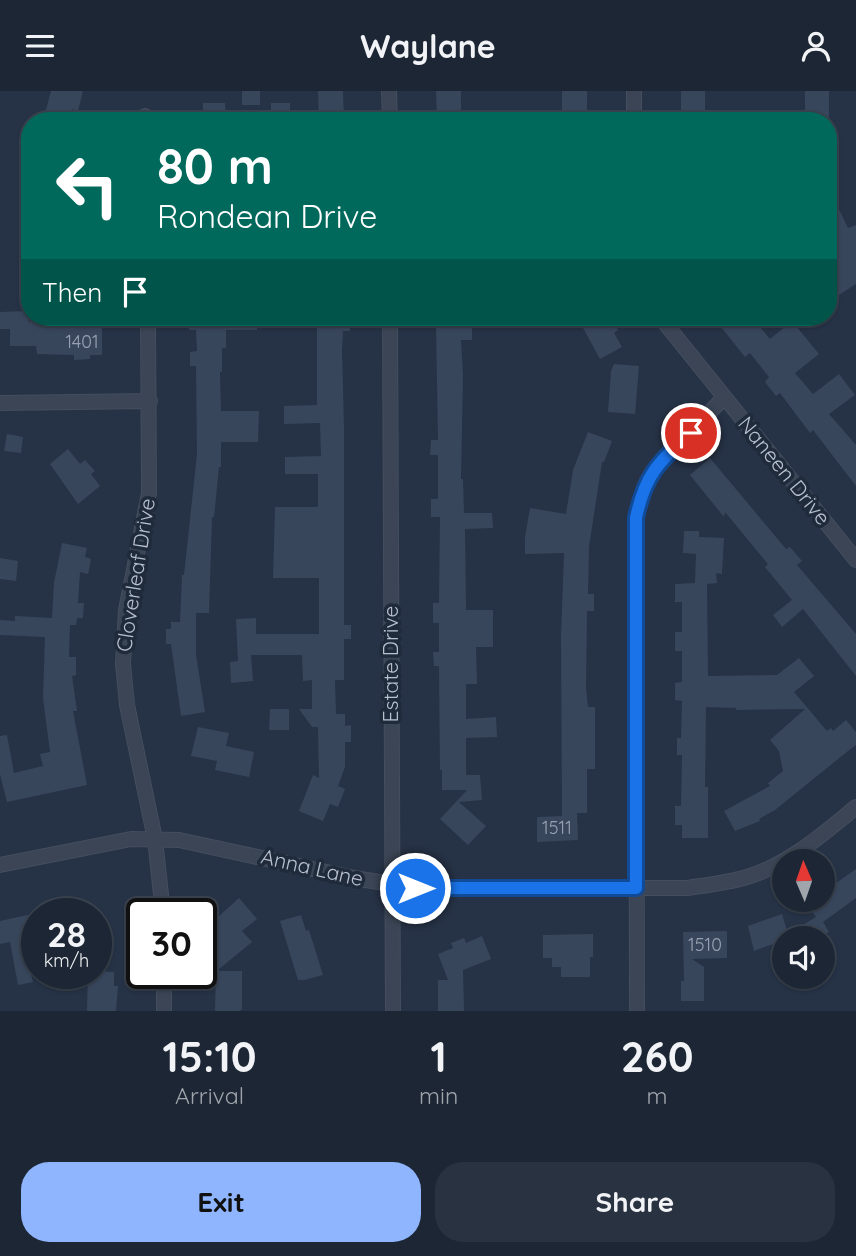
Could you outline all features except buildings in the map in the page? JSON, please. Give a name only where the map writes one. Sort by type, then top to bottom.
[{"type":"street","points":[[390,91],[390,112]]},
{"type":"street","points":[[634,91],[634,112]]},
{"type":"street","name":"Cloverleaf Drive","points":[[148,326],[149,493],[126,610],[123,663],[127,705],[155,839],[161,898]]},
{"type":"street","name":"Estate Drive","points":[[390,326],[393,1011]]},
{"type":"street","name":"Naneen Drive","points":[[667,326],[856,560]]},
{"type":"street","points":[[637,1011],[636,518],[647,480],[661,460],[705,419],[724,397]]},
{"type":"street","points":[[0,403],[150,401]]},
{"type":"street","name":"Anna Lane","points":[[0,865],[131,839],[155,839],[222,847],[415,888],[687,887],[730,882],[768,869],[803,848],[856,807]]},
{"type":"street","points":[[164,989],[164,1011]]},
{"type":"route","points":[[415,888],[636,888],[636,518],[647,480],[661,460],[691,433]]}]
